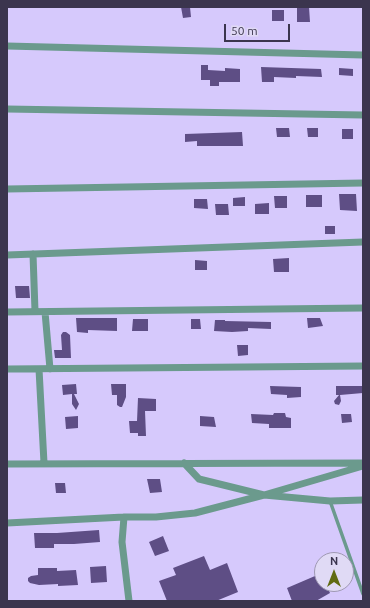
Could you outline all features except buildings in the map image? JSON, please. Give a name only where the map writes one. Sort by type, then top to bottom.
[{"type":"street","points":[[7,46],[363,55]]},
{"type":"street","points":[[7,109],[363,115]]},
{"type":"street","points":[[7,189],[363,183]]},
{"type":"street","points":[[7,255],[363,242]]},
{"type":"street","points":[[33,254],[35,311]]},
{"type":"street","points":[[7,312],[363,308]]},
{"type":"street","points":[[45,312],[50,369]]},
{"type":"street","points":[[7,369],[363,366]]},
{"type":"street","points":[[39,369],[44,463]]},
{"type":"street","points":[[184,463],[199,479],[264,495],[330,501],[363,500]]},
{"type":"street","points":[[7,464],[363,464]]},
{"type":"street","points":[[7,523],[124,517],[156,517],[195,513],[264,495],[363,464]]},
{"type":"street","points":[[124,517],[122,542],[129,601]]},
{"type":"lane","points":[[330,501],[363,594]]}]
